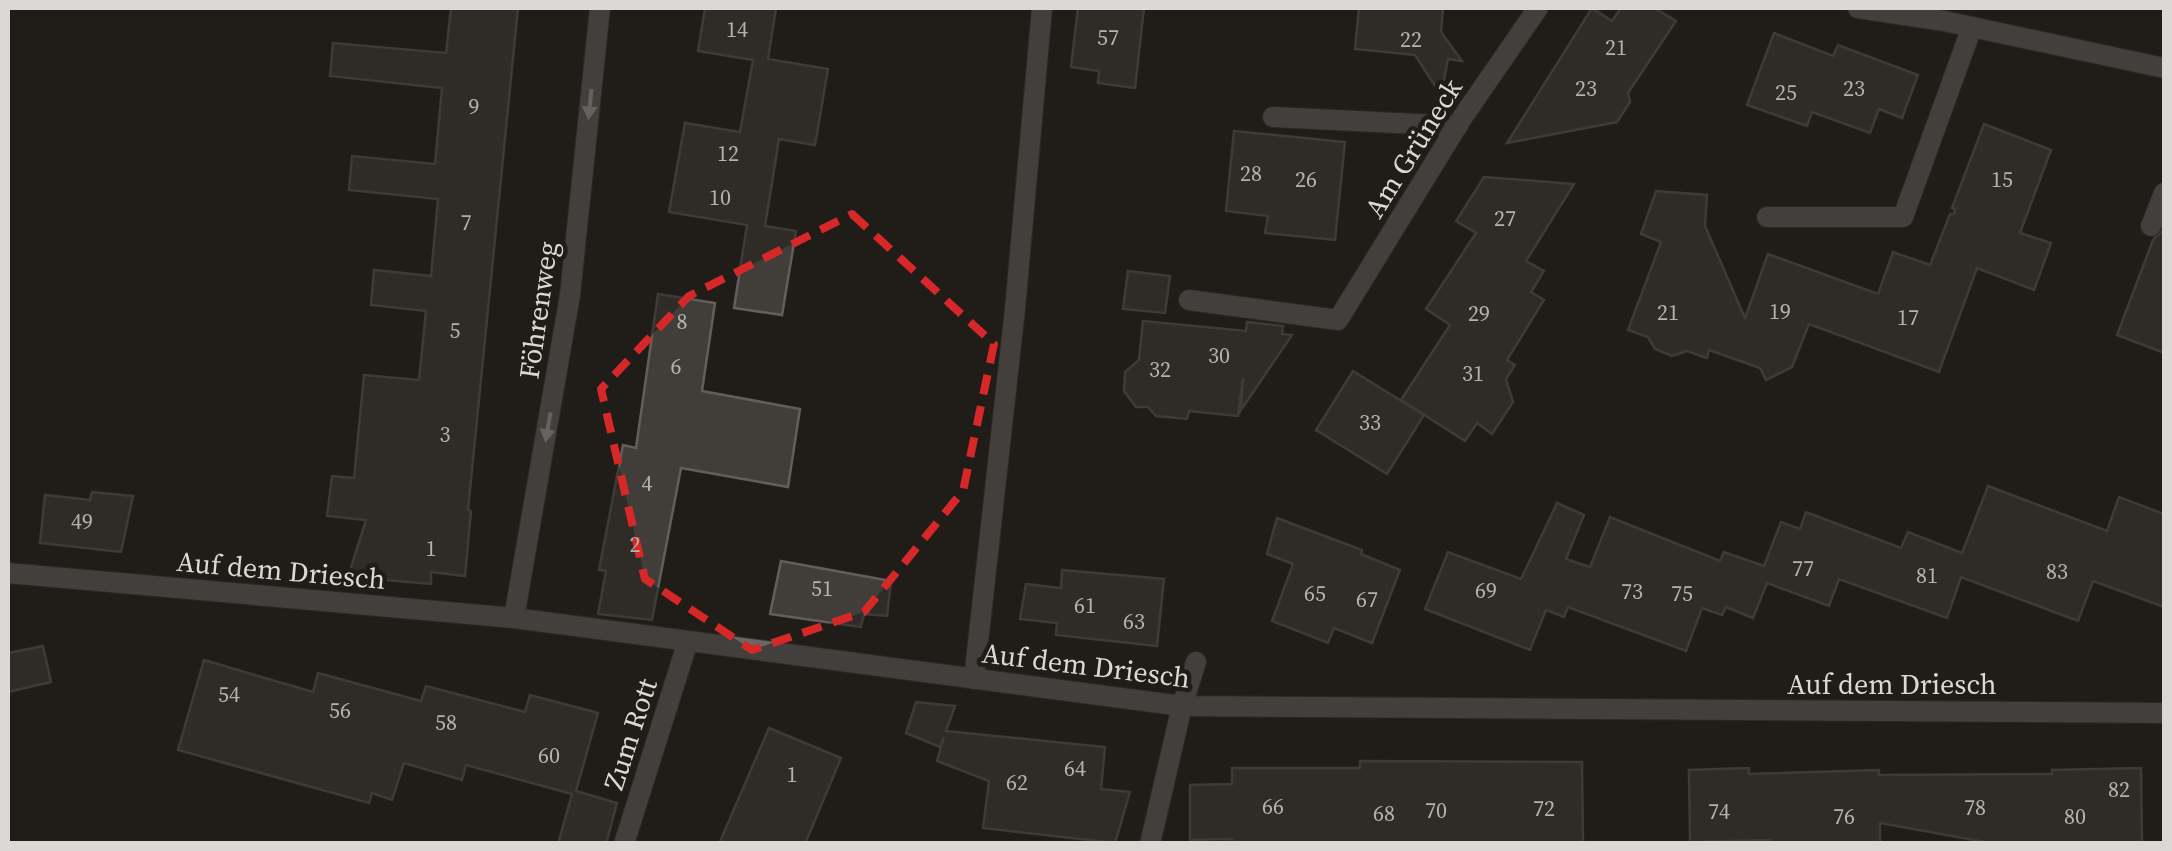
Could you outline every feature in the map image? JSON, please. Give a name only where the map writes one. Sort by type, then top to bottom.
[{"type":"street","name":"Föhrenweg","points":[[514,618],[570,295],[600,8]]},
{"type":"street","points":[[974,679],[1042,8]]},
{"type":"street","name":"Am Grüneck","points":[[1189,300],[1338,320],[1458,126],[1538,8]]},
{"type":"street","points":[[1858,8],[1972,27],[2164,68]]},
{"type":"street","points":[[1767,218],[1903,217],[1972,27]]},
{"type":"street","points":[[1273,117],[1458,126]]},
{"type":"street","points":[[2150,226],[2164,193]]},
{"type":"street","name":"Auf dem Driesch","points":[[8,573],[514,618],[1182,706],[2164,713]]},
{"type":"street","name":"Zum Rott","points":[[624,844],[688,641]]},
{"type":"street","points":[[1150,844],[1196,662]]},
{"type":"highlighted area","points":[[852,214],[994,344],[963,491],[864,612],[752,650],[645,579],[601,389],[689,296]]},
{"type":"building","points":[[451,8],[518,8],[468,510],[471,511],[465,576],[431,572],[431,584],[348,577],[366,520],[327,516],[332,476],[354,478],[364,375],[419,380],[426,311],[371,305],[374,270],[431,276],[438,199],[349,190],[352,156],[435,164],[442,88],[330,76],[333,43],[446,53]]},
{"type":"building","points":[[705,8],[776,8],[768,59],[828,69],[815,145],[779,139],[765,226],[796,231],[782,315],[734,308],[747,225],[669,212],[685,123],[740,132],[753,60],[698,51]]},
{"type":"building","points":[[1078,8],[1144,8],[1135,88],[1098,83],[1099,71],[1071,67]]},
{"type":"building","points":[[1359,8],[1443,8],[1441,32],[1462,61],[1448,59],[1441,95],[1415,55],[1355,49]]},
{"type":"building","points":[[1592,8],[1612,21],[1621,8],[1654,8],[1676,21],[1628,93],[1630,102],[1617,122],[1507,143]]},
{"type":"building","points":[[1774,33],[1833,56],[1838,45],[1918,75],[1902,118],[1879,109],[1870,133],[1812,112],[1807,126],[1747,105]]},
{"type":"building","points":[[1984,124],[2051,150],[2020,233],[2051,243],[2034,290],[1977,268],[1939,372],[1809,324],[1792,367],[1766,380],[1760,368],[1709,350],[1707,358],[1687,351],[1672,356],[1655,349],[1648,337],[1628,330],[1661,242],[1641,234],[1656,191],[1707,195],[1705,226],[1745,318],[1768,254],[1878,294],[1893,252],[1930,265],[1950,214],[1954,214],[1952,208]]},
{"type":"building","points":[[1234,131],[1345,142],[1335,240],[1265,233],[1268,216],[1226,211]]},
{"type":"building","points":[[1484,177],[1574,184],[1526,261],[1544,271],[1531,292],[1544,300],[1507,360],[1515,365],[1506,379],[1513,402],[1492,434],[1477,423],[1465,441],[1401,400],[1450,325],[1426,309],[1476,233],[1456,221]]},
{"type":"building","points":[[2164,229],[2164,353],[2117,335],[2153,240]]},
{"type":"building","points":[[1128,271],[1170,276],[1165,313],[1123,309]]},
{"type":"building","points":[[658,294],[715,303],[702,391],[800,409],[788,487],[681,468],[652,620],[598,614],[606,571],[599,570],[623,445],[636,448]]},
{"type":"building","points":[[1143,321],[1246,331],[1247,322],[1283,326],[1282,334],[1292,335],[1241,410],[1243,378],[1238,416],[1189,411],[1187,419],[1156,416],[1148,407],[1136,407],[1124,391],[1125,372],[1139,360]]},
{"type":"building","points":[[1353,371],[1424,415],[1387,474],[1316,430]]},
{"type":"building","points":[[1988,486],[2107,531],[2119,497],[2164,514],[2164,607],[2093,581],[2078,621],[1961,577],[1947,618],[1839,579],[1829,606],[1767,583],[1753,618],[1726,607],[1722,615],[1702,608],[1686,651],[1568,607],[1564,617],[1546,610],[1530,650],[1425,609],[1448,552],[1521,579],[1557,503],[1584,515],[1566,559],[1590,567],[1610,517],[1720,561],[1724,552],[1764,566],[1781,522],[1800,529],[1806,512],[1901,548],[1908,532],[1962,553]]},
{"type":"building","points":[[92,492],[133,496],[121,552],[40,543],[45,495],[90,500]]},
{"type":"building","points":[[1277,518],[1362,550],[1361,554],[1400,570],[1372,643],[1334,628],[1328,643],[1272,621],[1293,564],[1267,554]]},
{"type":"building","points":[[781,561],[891,581],[887,616],[864,614],[861,627],[770,614]]},
{"type":"building","points":[[1062,570],[1164,579],[1157,646],[1056,635],[1057,623],[1020,619],[1026,584],[1061,588]]},
{"type":"building","points":[[43,646],[51,682],[8,692],[8,653]]},
{"type":"building","points":[[204,660],[313,692],[318,673],[421,701],[426,686],[525,712],[530,695],[598,713],[576,791],[617,803],[606,844],[558,844],[572,794],[466,765],[462,780],[404,763],[392,800],[372,793],[369,803],[178,750]]},
{"type":"building","points":[[916,702],[955,706],[946,731],[1105,747],[1101,789],[1130,792],[1115,843],[983,828],[989,781],[937,761],[944,737],[940,747],[906,733]]},
{"type":"building","points":[[769,728],[841,758],[805,844],[719,844]]},
{"type":"building","points":[[1360,761],[1582,762],[1583,844],[1232,844],[1232,839],[1190,840],[1190,785],[1232,784],[1232,768],[1360,768]]},
{"type":"building","points":[[1749,768],[1749,774],[1879,770],[1879,775],[2052,774],[2052,770],[2141,768],[2142,844],[1996,844],[1880,823],[1880,844],[1690,842],[1689,770]]}]
